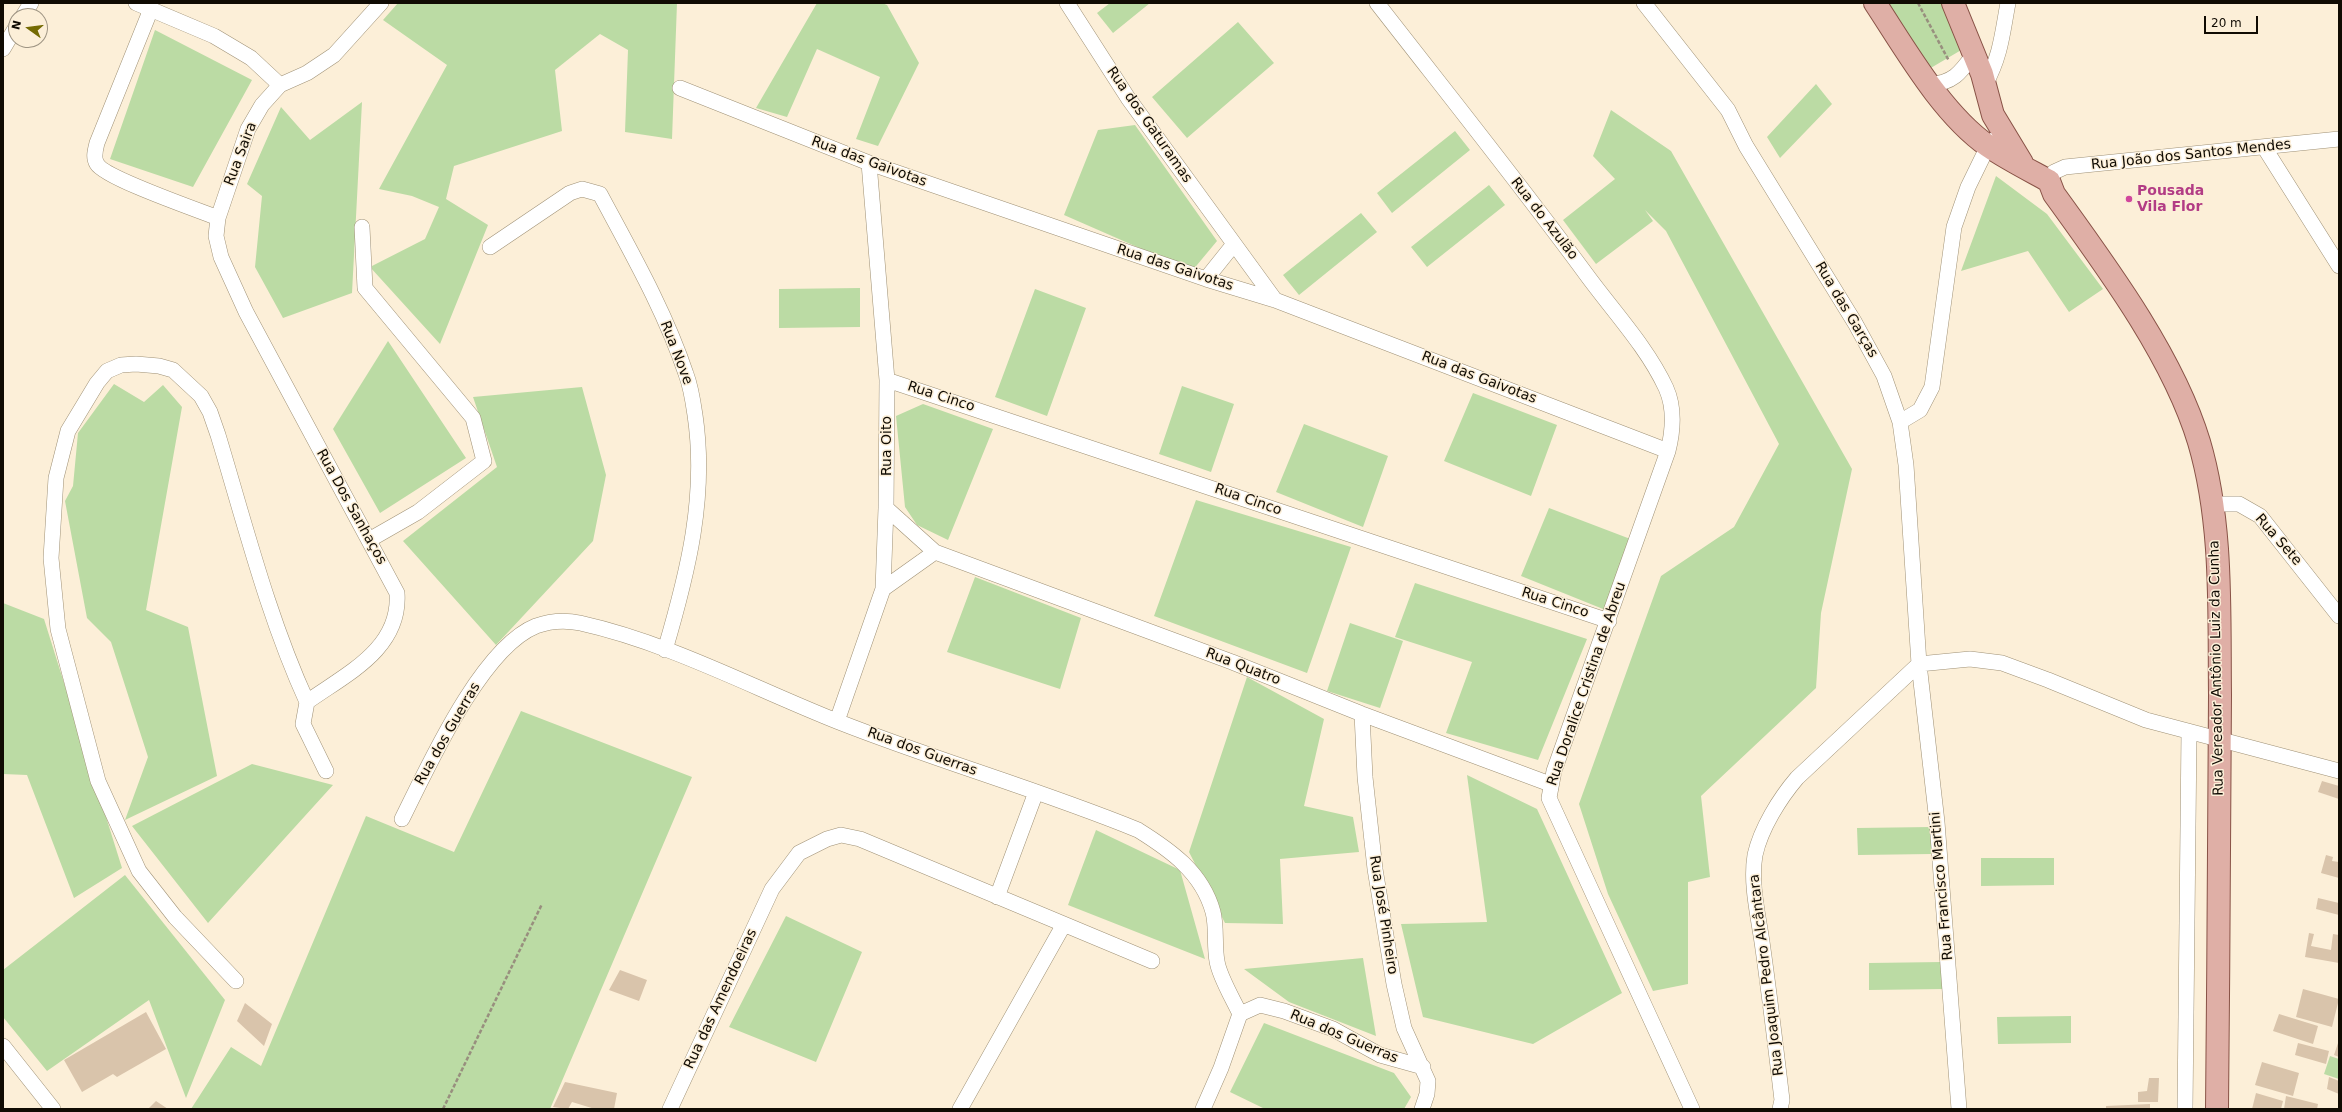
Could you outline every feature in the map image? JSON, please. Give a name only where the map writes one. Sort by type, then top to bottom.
[{"type":"main road","points":[[1875,3],[1929,84],[1952,112],[1994,138],[2023,166],[2049,181]]},
{"type":"main road","points":[[1953,3],[1985,85],[1992,115],[1994,138]]},
{"type":"main road","name":"Rua Vereador Antônio Luiz da Cunha","points":[[2049,181],[2054,194],[2116,282],[2152,340],[2184,402],[2199,442],[2211,504],[2218,565],[2220,738],[2217,1109]]},
{"type":"street","points":[[136,3],[214,36],[251,58],[280,85]]},
{"type":"street","name":"Rua Saira","points":[[218,218],[248,129],[270,93],[280,85],[307,73],[328,60],[381,3]]},
{"type":"street","name":"Rua dos Gaturamas","points":[[1067,3],[1128,98],[1275,300]]},
{"type":"street","name":"Rua do Azulão","points":[[1377,3],[1570,252],[1653,365],[1667,390],[1672,411],[1673,432],[1668,451]]},
{"type":"street","name":"Rua das Garças","points":[[1644,3],[1728,110],[1753,158],[1858,330],[1884,376],[1900,422],[1906,465],[1919,664]]},
{"type":"street","points":[[1985,85],[1995,67],[2002,45],[2008,3]]},
{"type":"street","points":[[151,9],[96,143],[94,156],[97,165],[113,176],[218,218]]},
{"type":"street","points":[[1929,84],[1946,83],[1956,76],[1974,54]]},
{"type":"street","name":"Rua das Gaivotas","points":[[680,88],[869,163],[1206,279],[1275,300],[1668,451]]},
{"type":"street","points":[[1900,422],[1920,410],[1932,387],[1954,227],[1968,187],[1994,138]]},
{"type":"street","name":"Rua João dos Santos Mendes","points":[[2049,181],[2054,172],[2065,167],[2339,139]]},
{"type":"street","points":[[2264,147],[2339,266]]},
{"type":"street","name":"Rua Oito","points":[[837,721],[883,589],[886,508],[887,380],[869,163]]},
{"type":"street","name":"Rua Nove","points":[[490,247],[570,193],[582,189],[600,194],[646,281],[674,343],[687,374],[692,400],[700,465],[693,537],[687,573],[665,650]]},
{"type":"street","name":"Rua Dos Sanhaços","points":[[218,218],[218,246],[246,312],[397,593],[396,619],[382,644],[369,658],[349,675],[307,702]]},
{"type":"street","points":[[362,227],[365,288],[473,418],[484,461],[418,512],[369,540]]},
{"type":"street","points":[[1206,279],[1234,244]]},
{"type":"street","points":[[236,981],[175,917],[139,871],[98,781],[58,629],[51,558],[56,478],[68,430],[97,383],[107,371],[121,365],[159,366],[173,370],[201,396],[210,412],[274,614],[297,679],[307,702],[303,724],[326,771]]},
{"type":"street","name":"Rua Cinco","points":[[887,380],[1609,621]]},
{"type":"street","name":"Rua Doralice Cristina de Abreu","points":[[1668,451],[1550,784],[1549,798],[1692,1109]]},
{"type":"street","name":"Rua Sete","points":[[2211,504],[2239,504],[2260,516],[2335,600],[2339,616]]},
{"type":"street","name":"Rua Quatro","points":[[886,508],[935,552],[1232,662],[1362,714],[1550,784]]},
{"type":"street","points":[[883,589],[935,552]]},
{"type":"street","name":"Rua dos Guerras","points":[[402,819],[443,739],[473,688],[499,656],[524,632],[548,622],[578,623],[665,650],[837,721],[924,754],[1036,792],[1138,830],[1167,849],[1183,862],[1204,890],[1213,912],[1217,962],[1240,1014],[1260,1005],[1284,1011],[1333,1029],[1380,1055],[1423,1067]]},
{"type":"street","points":[[1919,664],[1970,659],[2002,664],[2048,680],[2146,720],[2189,732],[2220,738],[2339,772]]},
{"type":"street","name":"Rua Joaquim Pedro Alcântara","points":[[1780,1109],[1782,1100],[1774,1028],[1754,888],[1756,854],[1762,835],[1781,799],[1797,778],[1919,664]]},
{"type":"street","name":"Rua Francisco Martini","points":[[1919,664],[1937,822],[1959,1109]]},
{"type":"street","name":"Rua José Pinheiro","points":[[1362,714],[1365,777],[1375,869],[1394,984],[1404,1028],[1423,1067],[1428,1081],[1427,1094],[1422,1109]]},
{"type":"street","name":"Rua Vereador Antônio Luiz da Cunha","points":[[2185,1109],[2189,732]]},
{"type":"street","points":[[997,897],[1036,792]]},
{"type":"street","name":"Rua das Amendoeiras","points":[[670,1109],[772,889],[799,853],[827,839],[841,835],[860,839],[1063,926],[1152,961]]},
{"type":"street","points":[[960,1109],[1063,926]]},
{"type":"street","points":[[1203,1109],[1221,1068],[1240,1014]]},
{"type":"street","points":[[3,1046],[53,1109]]},
{"type":"path","points":[[1918,3],[1956,76]]},
{"type":"path","points":[[443,1109],[542,904]]},
{"type":"green space","points":[[398,3],[677,3],[672,139],[625,132],[628,50],[600,34],[555,70],[562,131],[454,166],[446,199],[488,225],[440,344],[370,267],[425,239],[439,207],[412,196],[379,189],[447,65],[383,20]]},
{"type":"green space","points":[[817,3],[882,3],[887,5],[919,63],[878,146],[856,139],[880,77],[817,49],[787,117],[756,108]]},
{"type":"green space","points":[[1110,3],[1150,3],[1113,33],[1097,13]]},
{"type":"green space","points":[[1885,3],[1941,3],[1963,49],[1929,69]]},
{"type":"green space","points":[[1238,22],[1274,63],[1187,138],[1152,97]]},
{"type":"green space","points":[[155,30],[252,80],[193,187],[110,159]]},
{"type":"green space","points":[[1816,84],[1832,104],[1780,158],[1767,137]]},
{"type":"green space","points":[[362,102],[352,293],[283,318],[255,267],[262,196],[247,184],[281,107],[310,140]]},
{"type":"green space","points":[[1611,110],[1671,151],[1852,469],[1821,613],[1816,688],[1701,796],[1710,877],[1688,882],[1688,984],[1653,991],[1608,894],[1579,804],[1661,576],[1734,527],[1779,444],[1666,231],[1645,210],[1653,221],[1596,264],[1563,220],[1615,179],[1593,156]]},
{"type":"green space","points":[[1135,125],[1217,241],[1192,271],[1064,215],[1098,130]]},
{"type":"green space","points":[[1455,131],[1470,150],[1392,213],[1377,193]]},
{"type":"green space","points":[[1996,176],[2047,214],[2103,289],[2069,312],[2028,251],[1961,271]]},
{"type":"green space","points":[[1489,185],[1505,205],[1427,267],[1411,247]]},
{"type":"green space","points":[[1361,213],[1377,232],[1299,295],[1283,275]]},
{"type":"green space","points":[[860,288],[860,327],[779,328],[779,289]]},
{"type":"green space","points":[[1035,289],[1086,308],[1047,416],[995,397]]},
{"type":"green space","points":[[388,341],[466,458],[380,513],[333,429]]},
{"type":"green space","points":[[114,384],[144,402],[163,385],[182,407],[146,610],[188,627],[217,776],[125,820],[148,757],[111,642],[87,618],[65,501],[73,486],[78,433]]},
{"type":"green space","points":[[1182,386],[1234,404],[1211,472],[1159,454]]},
{"type":"green space","points":[[582,387],[606,475],[593,541],[496,645],[403,541],[497,467],[473,397]]},
{"type":"green space","points":[[1473,393],[1557,425],[1531,496],[1444,461]]},
{"type":"green space","points":[[923,404],[993,429],[948,540],[917,525],[905,507],[896,416]]},
{"type":"green space","points":[[1304,424],[1388,456],[1363,527],[1276,492]]},
{"type":"green space","points":[[1196,500],[1351,547],[1307,673],[1154,616]]},
{"type":"green space","points":[[1549,508],[1633,540],[1608,611],[1521,576]]},
{"type":"green space","points":[[975,577],[1081,618],[1060,689],[947,652]]},
{"type":"green space","points":[[1415,583],[1587,639],[1538,760],[1446,733],[1472,662],[1395,637]]},
{"type":"green space","points":[[3,603],[44,619],[122,868],[74,898],[27,775],[3,774]]},
{"type":"green space","points":[[1350,623],[1403,641],[1380,708],[1327,691]]},
{"type":"green space","points":[[1247,677],[1324,719],[1304,806],[1353,817],[1359,852],[1280,859],[1283,924],[1225,923],[1189,852]]},
{"type":"green space","points":[[521,711],[692,777],[550,1109],[191,1109],[231,1047],[261,1066],[366,816],[454,852]]},
{"type":"green space","points":[[252,764],[333,785],[208,923],[132,826]]},
{"type":"green space","points":[[1467,775],[1537,809],[1622,993],[1533,1044],[1423,1017],[1401,924],[1487,922]]},
{"type":"green space","points":[[1931,827],[1931,854],[1858,855],[1857,828]]},
{"type":"green space","points":[[1096,830],[1180,870],[1205,959],[1068,905]]},
{"type":"green space","points":[[1981,858],[2054,858],[2054,885],[1981,886]]},
{"type":"green space","points":[[125,875],[225,1000],[186,1098],[149,1000],[47,1071],[3,1017],[3,970]]},
{"type":"green space","points":[[786,916],[862,952],[816,1062],[729,1027]]},
{"type":"green space","points":[[1363,958],[1376,1036],[1289,1002],[1244,969]]},
{"type":"green space","points":[[1942,962],[1943,989],[1869,990],[1869,963]]},
{"type":"green space","points":[[2071,1016],[2071,1043],[1998,1044],[1997,1017]]},
{"type":"green space","points":[[1264,1023],[1394,1073],[1411,1097],[1404,1109],[1265,1109],[1230,1092]]},
{"type":"green space","points":[[2330,1056],[2339,1059],[2339,1079],[2324,1074]]},
{"type":"building","points":[[2322,781],[2339,786],[2339,799],[2318,792]]},
{"type":"building","points":[[2326,855],[2333,857],[2332,861],[2339,862],[2339,878],[2321,873]]},
{"type":"building","points":[[2318,898],[2339,903],[2339,915],[2316,909]]},
{"type":"building","points":[[2309,933],[2314,934],[2311,946],[2331,950],[2333,934],[2339,935],[2339,963],[2305,957]]},
{"type":"building","points":[[620,970],[647,980],[639,1001],[609,990]]},
{"type":"building","points":[[2303,989],[2339,999],[2332,1027],[2296,1017]]},
{"type":"building","points":[[245,1003],[272,1024],[264,1046],[237,1021]]},
{"type":"building","points":[[146,1012],[166,1049],[117,1077],[113,1074],[82,1092],[64,1060]]},
{"type":"building","points":[[2279,1014],[2318,1026],[2313,1044],[2273,1031]]},
{"type":"building","points":[[2339,1040],[2339,1057],[2334,1055]]},
{"type":"building","points":[[2298,1043],[2329,1051],[2326,1064],[2295,1055]]},
{"type":"building","points":[[2262,1062],[2299,1073],[2293,1096],[2255,1085]]},
{"type":"building","points":[[2329,1077],[2339,1081],[2339,1094],[2327,1089]]},
{"type":"building","points":[[2149,1078],[2159,1078],[2158,1102],[2138,1102],[2138,1092],[2147,1091]]},
{"type":"building","points":[[565,1082],[617,1093],[614,1109],[595,1109],[572,1102],[568,1109],[553,1107]]},
{"type":"building","points":[[2256,1093],[2283,1101],[2281,1109],[2252,1109]]},
{"type":"building","points":[[2286,1096],[2318,1104],[2317,1109],[2284,1109]]},
{"type":"building","points":[[156,1101],[168,1109],[148,1109]]},
{"type":"building","points":[[2150,1104],[2150,1109],[2106,1109],[2106,1106]]},
{"type":"place","name":"Pousada Vila Flor","points":[[2129,199]]}]
